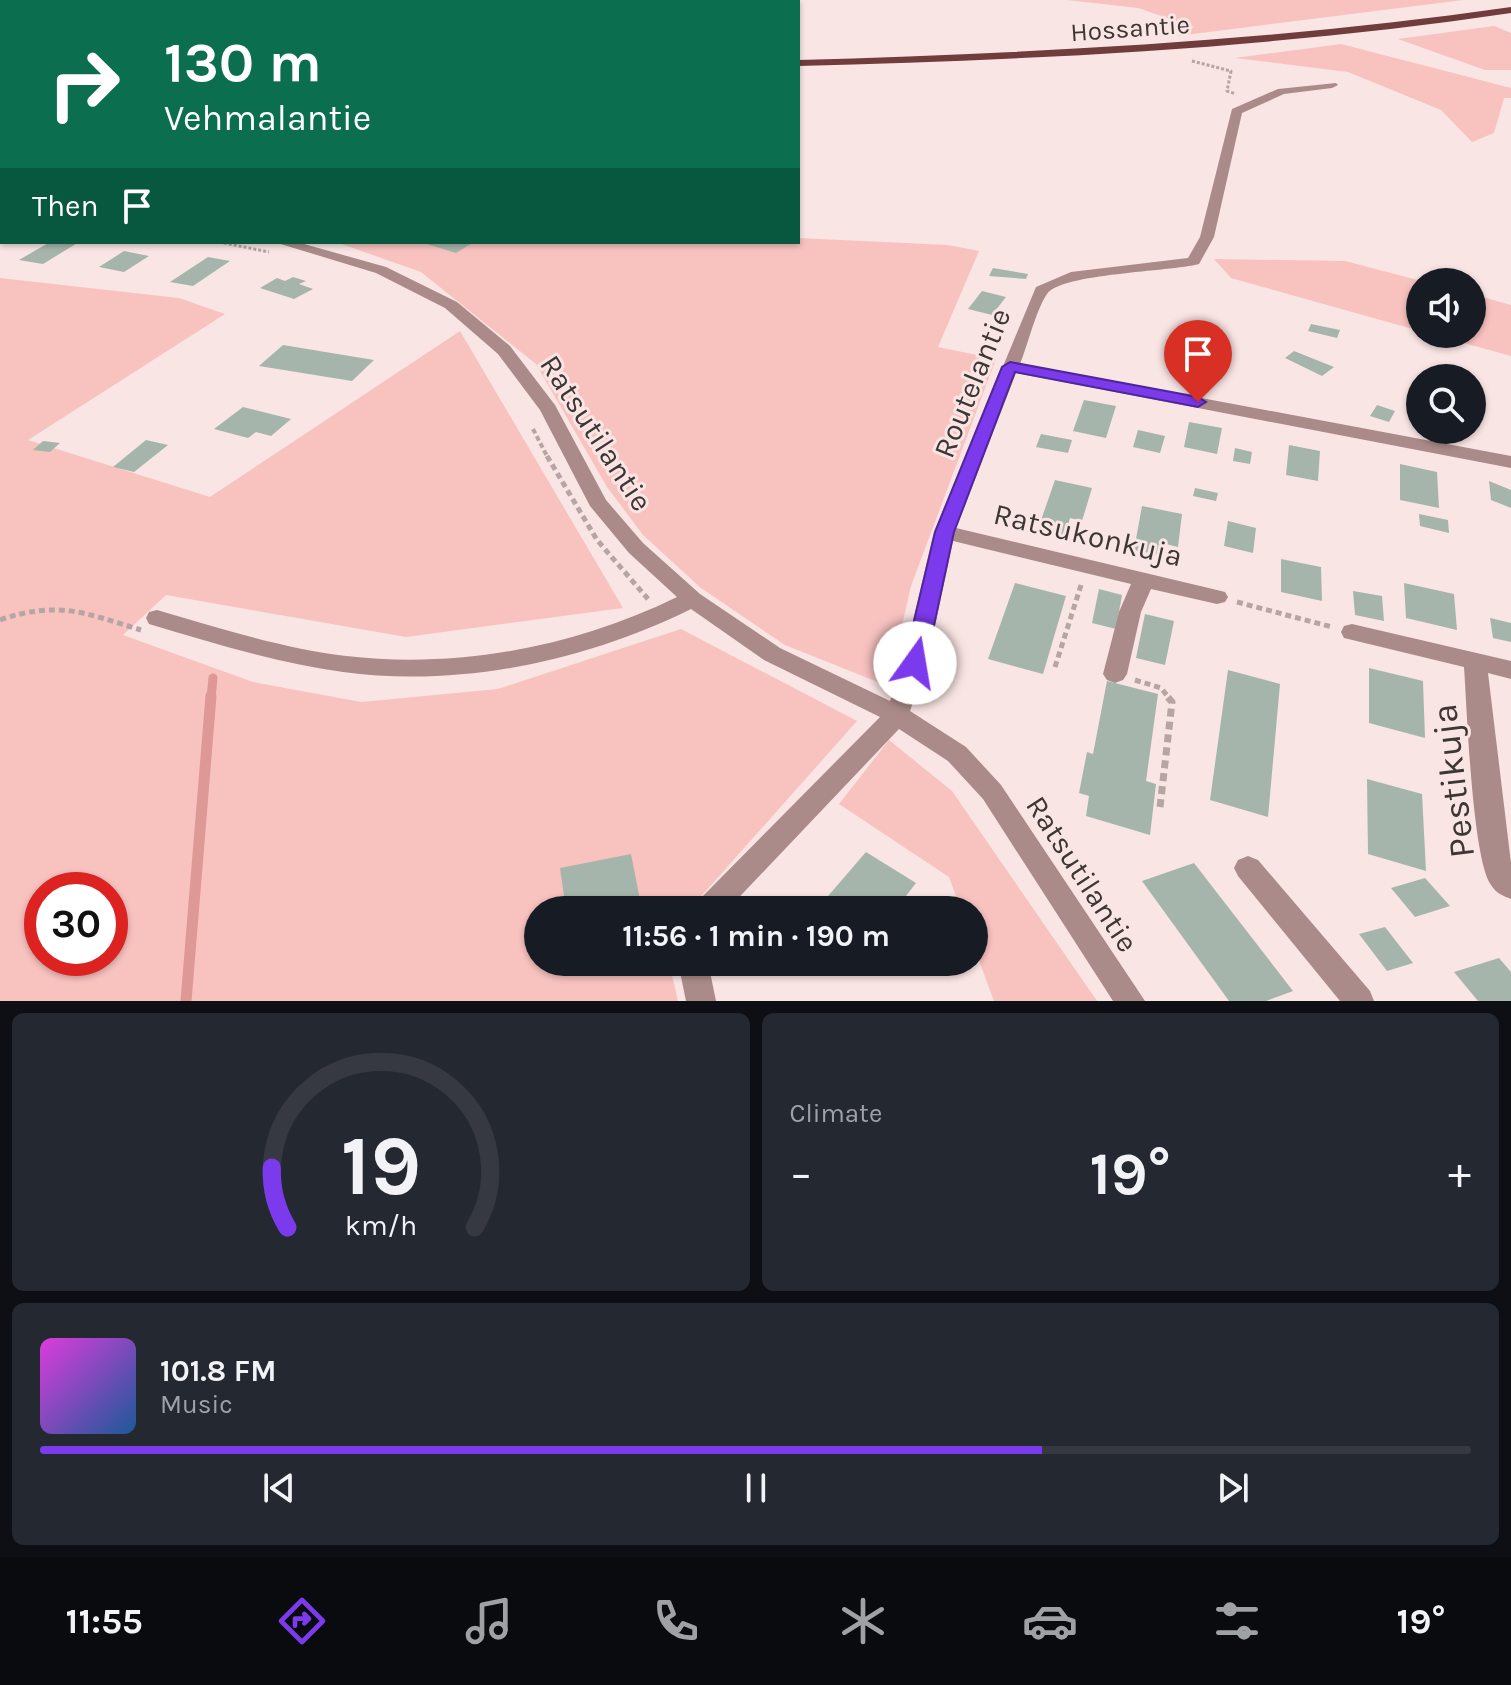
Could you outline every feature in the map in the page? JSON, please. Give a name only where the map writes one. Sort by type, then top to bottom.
[{"type":"main road","name":"Hossantie","points":[[800,63],[1022,57],[1169,48],[1324,35],[1511,10]]},
{"type":"street","points":[[1252,100],[1287,88],[1332,85]]},
{"type":"street","name":"Routelantie","points":[[897,715],[915,663],[944,532],[1041,290],[1050,281],[1092,273],[1170,268],[1194,261],[1207,237],[1236,111],[1252,100]]},
{"type":"street","name":"Ratsutilantie","points":[[280,248],[349,258],[399,276],[451,305],[504,350],[549,409],[597,502],[636,548],[692,599],[772,654],[897,715],[957,754],[992,792],[1130,1001]]},
{"type":"street","points":[[1010,367],[1511,462]]},
{"type":"street","name":"Ratsukonkuja","points":[[944,532],[1217,597]]},
{"type":"street","points":[[1115,674],[1130,612],[1144,579]]},
{"type":"street","points":[[157,618],[263,650],[349,665],[434,666],[528,655],[597,640],[664,615],[692,599]]},
{"type":"street","name":"Pestikuja","points":[[1352,632],[1511,670]]},
{"type":"street","name":"Pestikuja","points":[[1475,661],[1493,847],[1501,877],[1511,887]]},
{"type":"street","points":[[722,896],[897,715]]},
{"type":"street","points":[[1248,868],[1359,1001]]},
{"type":"street","points":[[696,976],[701,1001]]},
{"type":"path","points":[[1169,48],[1198,63],[1231,71],[1227,91],[1252,100]]},
{"type":"path","points":[[239,244],[280,248]]},
{"type":"path","points":[[528,419],[580,519],[620,572],[664,615]]},
{"type":"path","points":[[1055,667],[1087,566]]},
{"type":"path","points":[[1217,597],[1352,632]]},
{"type":"path","points":[[0,620],[30,608],[66,606],[115,623]]},
{"type":"path","points":[[1115,674],[1154,685],[1171,696],[1160,807]]},
{"type":"shaded area","points":[[1067,0],[1463,0],[1177,36],[1194,27],[1138,8]]},
{"type":"shaded area","points":[[1494,26],[1511,33],[1511,70],[1485,70],[1398,39]]},
{"type":"shaded area","points":[[1341,44],[1511,88],[1511,98],[1504,98],[1494,133],[1472,142],[1441,110],[1348,72],[1235,58]]},
{"type":"shaded area","points":[[800,238],[948,245],[979,251],[938,347],[996,359],[911,586],[888,686],[785,645],[701,588],[643,535],[607,487],[536,364],[421,272],[342,244],[800,244]]},
{"type":"shaded area","points":[[1214,259],[1345,261],[1406,277],[1406,327],[1231,278]]},
{"type":"shaded area","points":[[0,278],[179,298],[225,314],[28,440],[210,497],[460,331],[623,608],[406,637],[166,595],[123,635],[253,682],[361,702],[498,689],[681,629],[857,721],[701,896],[524,896],[524,976],[672,976],[678,1001],[0,1001]]},
{"type":"shaded area","points":[[1486,298],[1511,305],[1511,356],[1482,348],[1486,348]]},
{"type":"shaded area","points":[[889,740],[952,791],[1097,1001],[994,1001],[985,976],[988,976],[988,896],[956,896],[949,877],[839,804]]},
{"type":"building","points":[[47,244],[76,244],[43,264],[19,260]]},
{"type":"building","points":[[427,244],[471,244],[456,253]]},
{"type":"building","points":[[124,251],[149,256],[124,272],[99,267]]},
{"type":"building","points":[[208,257],[230,261],[193,286],[170,282]]},
{"type":"building","points":[[993,268],[1028,274],[1026,279],[989,276]]},
{"type":"building","points":[[293,277],[306,281],[299,284],[313,289],[294,299],[260,288],[277,278],[285,281]]},
{"type":"building","points":[[982,291],[1006,297],[992,315],[968,309]]},
{"type":"building","points":[[1311,324],[1340,330],[1337,338],[1308,331]]},
{"type":"building","points":[[1174,331],[1212,340],[1208,350],[1170,341]]},
{"type":"building","points":[[283,345],[374,360],[352,381],[259,366]]},
{"type":"building","points":[[1294,351],[1334,367],[1322,376],[1285,358]]},
{"type":"building","points":[[1084,400],[1116,406],[1106,438],[1073,431]]},
{"type":"building","points":[[1377,405],[1395,411],[1389,422],[1370,416]]},
{"type":"building","points":[[243,407],[291,419],[271,436],[256,432],[248,438],[214,429]]},
{"type":"building","points":[[1189,422],[1222,428],[1217,454],[1184,447]]},
{"type":"building","points":[[1138,430],[1165,436],[1160,453],[1133,447]]},
{"type":"building","points":[[1041,434],[1072,440],[1068,453],[1036,447]]},
{"type":"building","points":[[146,440],[168,445],[134,472],[113,467]]},
{"type":"building","points":[[43,441],[60,443],[50,452],[33,450]]},
{"type":"building","points":[[1289,445],[1320,451],[1318,481],[1286,475]]},
{"type":"building","points":[[1235,448],[1252,452],[1250,464],[1233,461]]},
{"type":"building","points":[[1400,464],[1437,472],[1439,508],[1400,500]]},
{"type":"building","points":[[1055,480],[1092,488],[1082,521],[1070,518],[1065,536],[1038,529]]},
{"type":"building","points":[[1489,481],[1511,490],[1511,508],[1491,500]]},
{"type":"building","points":[[1195,488],[1218,493],[1216,501],[1193,496]]},
{"type":"building","points":[[1142,506],[1182,514],[1178,547],[1166,544],[1164,556],[1134,550]]},
{"type":"building","points":[[1419,514],[1448,520],[1449,533],[1420,526]]},
{"type":"building","points":[[1228,521],[1256,528],[1253,553],[1224,546]]},
{"type":"building","points":[[1281,559],[1321,567],[1322,601],[1281,592]]},
{"type":"building","points":[[1015,583],[1066,596],[1043,674],[988,659]]},
{"type":"building","points":[[1404,583],[1454,594],[1457,630],[1406,618]]},
{"type":"building","points":[[1099,589],[1122,595],[1116,629],[1092,623]]},
{"type":"building","points":[[1353,591],[1382,596],[1384,621],[1355,615]]},
{"type":"building","points":[[1145,614],[1174,621],[1165,665],[1136,658]]},
{"type":"building","points":[[1490,618],[1511,623],[1511,642],[1493,638]]},
{"type":"building","points":[[1369,668],[1423,681],[1425,738],[1369,723]]},
{"type":"building","points":[[1228,670],[1280,684],[1268,817],[1210,800]]},
{"type":"building","points":[[1107,681],[1158,694],[1146,781],[1156,784],[1150,835],[1086,816],[1089,796],[1079,793],[1087,752],[1093,754]]},
{"type":"building","points":[[1367,779],[1422,794],[1426,871],[1368,854]]},
{"type":"building","points":[[866,852],[916,883],[906,896],[828,896]]},
{"type":"building","points":[[631,854],[639,896],[564,896],[560,868]]},
{"type":"building","points":[[1194,863],[1293,991],[1266,1001],[1229,1001],[1142,881]]},
{"type":"building","points":[[1425,878],[1450,906],[1415,917],[1391,888]]},
{"type":"building","points":[[1385,927],[1413,963],[1387,971],[1359,934]]},
{"type":"building","points":[[1499,958],[1511,972],[1511,1001],[1478,1001],[1454,972]]},
{"type":"waterway","points":[[211,698],[213,678]]},
{"type":"waterway","points":[[186,1001],[211,696]]},
{"type":"route","points":[[915,663],[944,532],[1010,367],[1198,402]]}]
